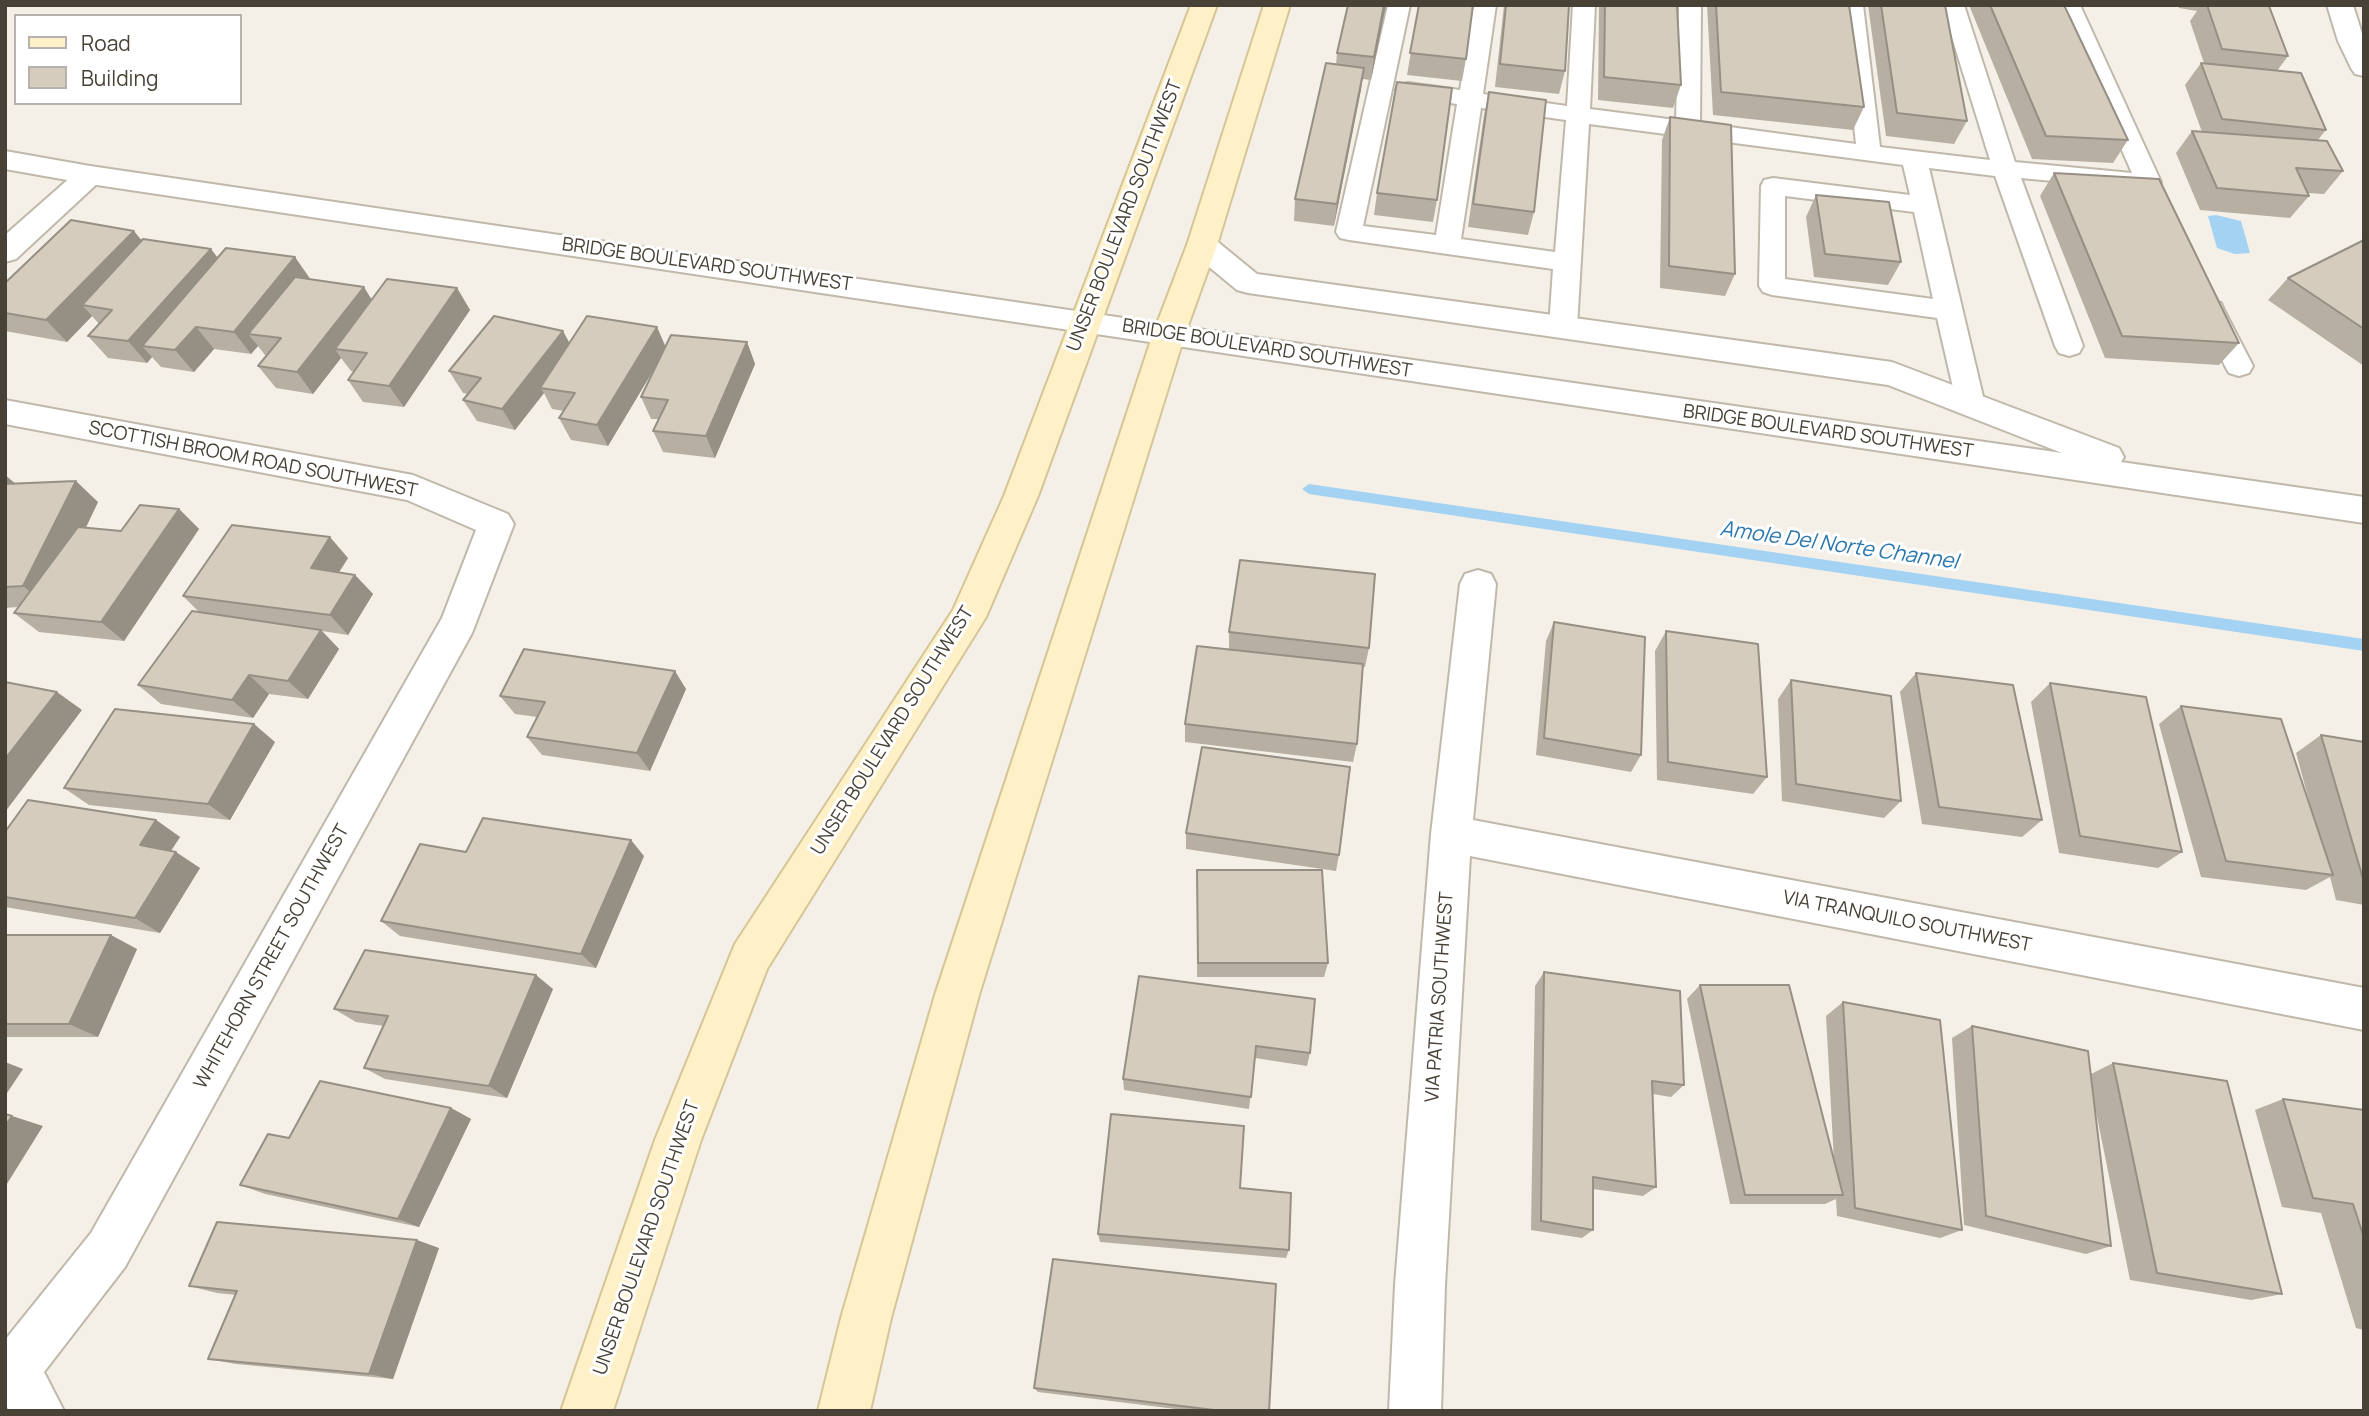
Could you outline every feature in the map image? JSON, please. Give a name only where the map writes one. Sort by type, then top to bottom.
[{"type":"main road","name":"UNSER BOULEVARD SOUTHWEST","points":[[587,1411],[678,1140],[750,958],[968,617],[1021,496],[1204,5]]},
{"type":"main road","points":[[845,1411],[866,1318],[957,995],[1169,334],[1202,245],[1277,5]]},
{"type":"street","points":[[2340,5],[2351,41],[2364,68]]},
{"type":"street","name":"BRIDGE BOULEVARD SOUTHWEST","points":[[5,160],[90,175],[2364,510]]},
{"type":"street","points":[[5,252],[90,175]]},
{"type":"street","points":[[1202,245],[1248,282],[1892,374],[2175,483]]},
{"type":"street","name":"SCOTTISH BROOM ROAD SOUTHWEST","points":[[5,412],[413,488],[496,524]]},
{"type":"street","name":"WHITEHORN STREET SOUTHWEST","points":[[19,1385],[108,1250],[459,622],[496,524]]},
{"type":"street","name":"VIA PATRIA SOUTHWEST","points":[[1415,1411],[1420,1285],[1451,834],[1478,584]]},
{"type":"street","name":"VIA TRANQUILO SOUTHWEST","points":[[1451,834],[2364,1009]]},
{"type":"lane","points":[[1399,5],[1349,232],[1567,262]]},
{"type":"lane","points":[[1447,246],[1485,5]]},
{"type":"lane","points":[[1563,327],[1584,5]]},
{"type":"lane","points":[[1688,129],[1689,5]]},
{"type":"lane","points":[[1852,5],[1869,153]]},
{"type":"lane","points":[[1953,5],[2005,169],[2069,346]]},
{"type":"lane","points":[[2068,5],[2161,206]]},
{"type":"lane","points":[[1381,86],[1914,159],[2149,182]]},
{"type":"lane","points":[[1914,159],[1971,405]]},
{"type":"lane","points":[[1923,205],[1773,186],[1772,286],[1949,310]]},
{"type":"lane","points":[[2203,292],[2239,366]]},
{"type":"water","points":[[2216,215],[2241,221],[2250,253],[2235,254],[2217,248],[2208,216]]},
{"type":"building","points":[[1348,5],[1384,5],[1374,57],[1337,53]]},
{"type":"building","points":[[1419,5],[1473,5],[1466,59],[1410,53]]},
{"type":"building","points":[[1506,5],[1569,5],[1565,71],[1500,64]]},
{"type":"building","points":[[1605,5],[1677,5],[1681,85],[1604,77]]},
{"type":"building","points":[[1716,5],[1849,5],[1864,107],[1721,92]]},
{"type":"building","points":[[1881,5],[1945,5],[1967,121],[1897,113]]},
{"type":"building","points":[[1990,5],[2064,5],[2128,140],[2046,136]]},
{"type":"building","points":[[2207,5],[2269,6],[2288,56],[2222,49]]},
{"type":"building","points":[[1326,63],[1364,68],[1337,204],[1295,199]]},
{"type":"building","points":[[2201,63],[2301,73],[2326,130],[2222,119]]},
{"type":"building","points":[[1397,82],[1452,88],[1437,200],[1377,193]]},
{"type":"building","points":[[1489,92],[1546,100],[1534,212],[1473,204]]},
{"type":"building","points":[[1670,117],[1731,125],[1735,274],[1669,266]]},
{"type":"building","points":[[2192,131],[2327,141],[2343,171],[2296,168],[2309,196],[2217,188]]},
{"type":"building","points":[[2054,173],[2159,179],[2239,343],[2122,336]]},
{"type":"building","points":[[1816,195],[1889,202],[1901,262],[1825,254]]},
{"type":"building","points":[[71,220],[134,231],[46,320],[5,313],[5,283]]},
{"type":"building","points":[[143,239],[211,249],[128,341],[88,336],[112,310],[82,305]]},
{"type":"building","points":[[2364,240],[2364,329],[2288,278]]},
{"type":"building","points":[[226,248],[295,257],[234,332],[196,327],[175,350],[142,346]]},
{"type":"building","points":[[295,277],[364,287],[297,372],[258,366],[281,338],[248,334]]},
{"type":"building","points":[[387,279],[457,288],[389,386],[348,380],[367,353],[335,349]]},
{"type":"building","points":[[494,316],[563,331],[502,409],[463,400],[481,378],[449,371]]},
{"type":"building","points":[[587,316],[657,327],[597,425],[559,418],[575,393],[540,388]]},
{"type":"building","points":[[671,335],[747,342],[706,436],[653,431],[668,400],[641,397]]},
{"type":"building","points":[[76,481],[23,586],[5,587],[5,484]]},
{"type":"building","points":[[140,505],[179,509],[101,622],[14,613],[78,527],[121,531]]},
{"type":"building","points":[[232,525],[330,537],[311,568],[355,575],[330,615],[183,596]]},
{"type":"building","points":[[1240,560],[1375,574],[1369,648],[1229,632]]},
{"type":"building","points":[[192,611],[321,630],[288,681],[249,675],[232,700],[138,685]]},
{"type":"building","points":[[1554,622],[1645,637],[1641,755],[1544,738]]},
{"type":"building","points":[[1666,631],[1758,644],[1767,777],[1668,762]]},
{"type":"building","points":[[1197,646],[1363,664],[1357,744],[1185,724]]},
{"type":"building","points":[[524,649],[675,671],[637,753],[527,737],[545,702],[500,696]]},
{"type":"building","points":[[1916,673],[2013,685],[2042,820],[1939,807]]},
{"type":"building","points":[[1791,680],[1891,696],[1901,801],[1796,784]]},
{"type":"building","points":[[5,682],[57,692],[5,759]]},
{"type":"building","points":[[2050,683],[2146,697],[2182,852],[2080,836]]},
{"type":"building","points":[[2181,706],[2281,719],[2333,875],[2226,861]]},
{"type":"building","points":[[115,709],[254,724],[208,804],[64,788]]},
{"type":"building","points":[[2321,735],[2364,742],[2364,882]]},
{"type":"building","points":[[1202,747],[1350,767],[1339,855],[1186,833]]},
{"type":"building","points":[[28,800],[156,820],[140,845],[176,852],[135,918],[5,897],[5,832]]},
{"type":"building","points":[[483,818],[631,840],[581,954],[381,921],[420,844],[466,852]]},
{"type":"building","points":[[1197,870],[1322,870],[1328,963],[1198,963]]},
{"type":"building","points":[[5,935],[111,935],[69,1024],[5,1024]]},
{"type":"building","points":[[365,950],[536,975],[489,1086],[364,1068],[388,1016],[334,1009]]},
{"type":"building","points":[[1544,972],[1680,991],[1684,1085],[1652,1081],[1656,1187],[1593,1177],[1593,1230],[1541,1221]]},
{"type":"building","points":[[1139,976],[1315,999],[1310,1053],[1256,1046],[1251,1097],[1123,1079]]},
{"type":"building","points":[[1700,985],[1789,985],[1843,1195],[1745,1195]]},
{"type":"building","points":[[1843,1002],[1940,1020],[1962,1230],[1855,1208]]},
{"type":"building","points":[[1972,1026],[2088,1051],[2111,1246],[1986,1216]]},
{"type":"building","points":[[2113,1063],[2227,1081],[2282,1294],[2157,1273]]},
{"type":"building","points":[[320,1081],[451,1108],[398,1219],[240,1185],[268,1134],[289,1138]]},
{"type":"building","points":[[2283,1099],[2364,1110],[2364,1238],[2353,1204],[2313,1198]]},
{"type":"building","points":[[5,1114],[12,1116],[5,1126]]},
{"type":"building","points":[[1111,1114],[1244,1126],[1240,1188],[1291,1193],[1289,1250],[1098,1234]]},
{"type":"building","points":[[217,1222],[417,1240],[369,1374],[208,1359],[237,1291],[189,1286]]},
{"type":"building","points":[[1053,1259],[1276,1284],[1269,1411],[1222,1411],[1034,1388]]},
{"type":"waterway","name":"Amole Del Norte Channel","points":[[1309,489],[2364,645]]}]
